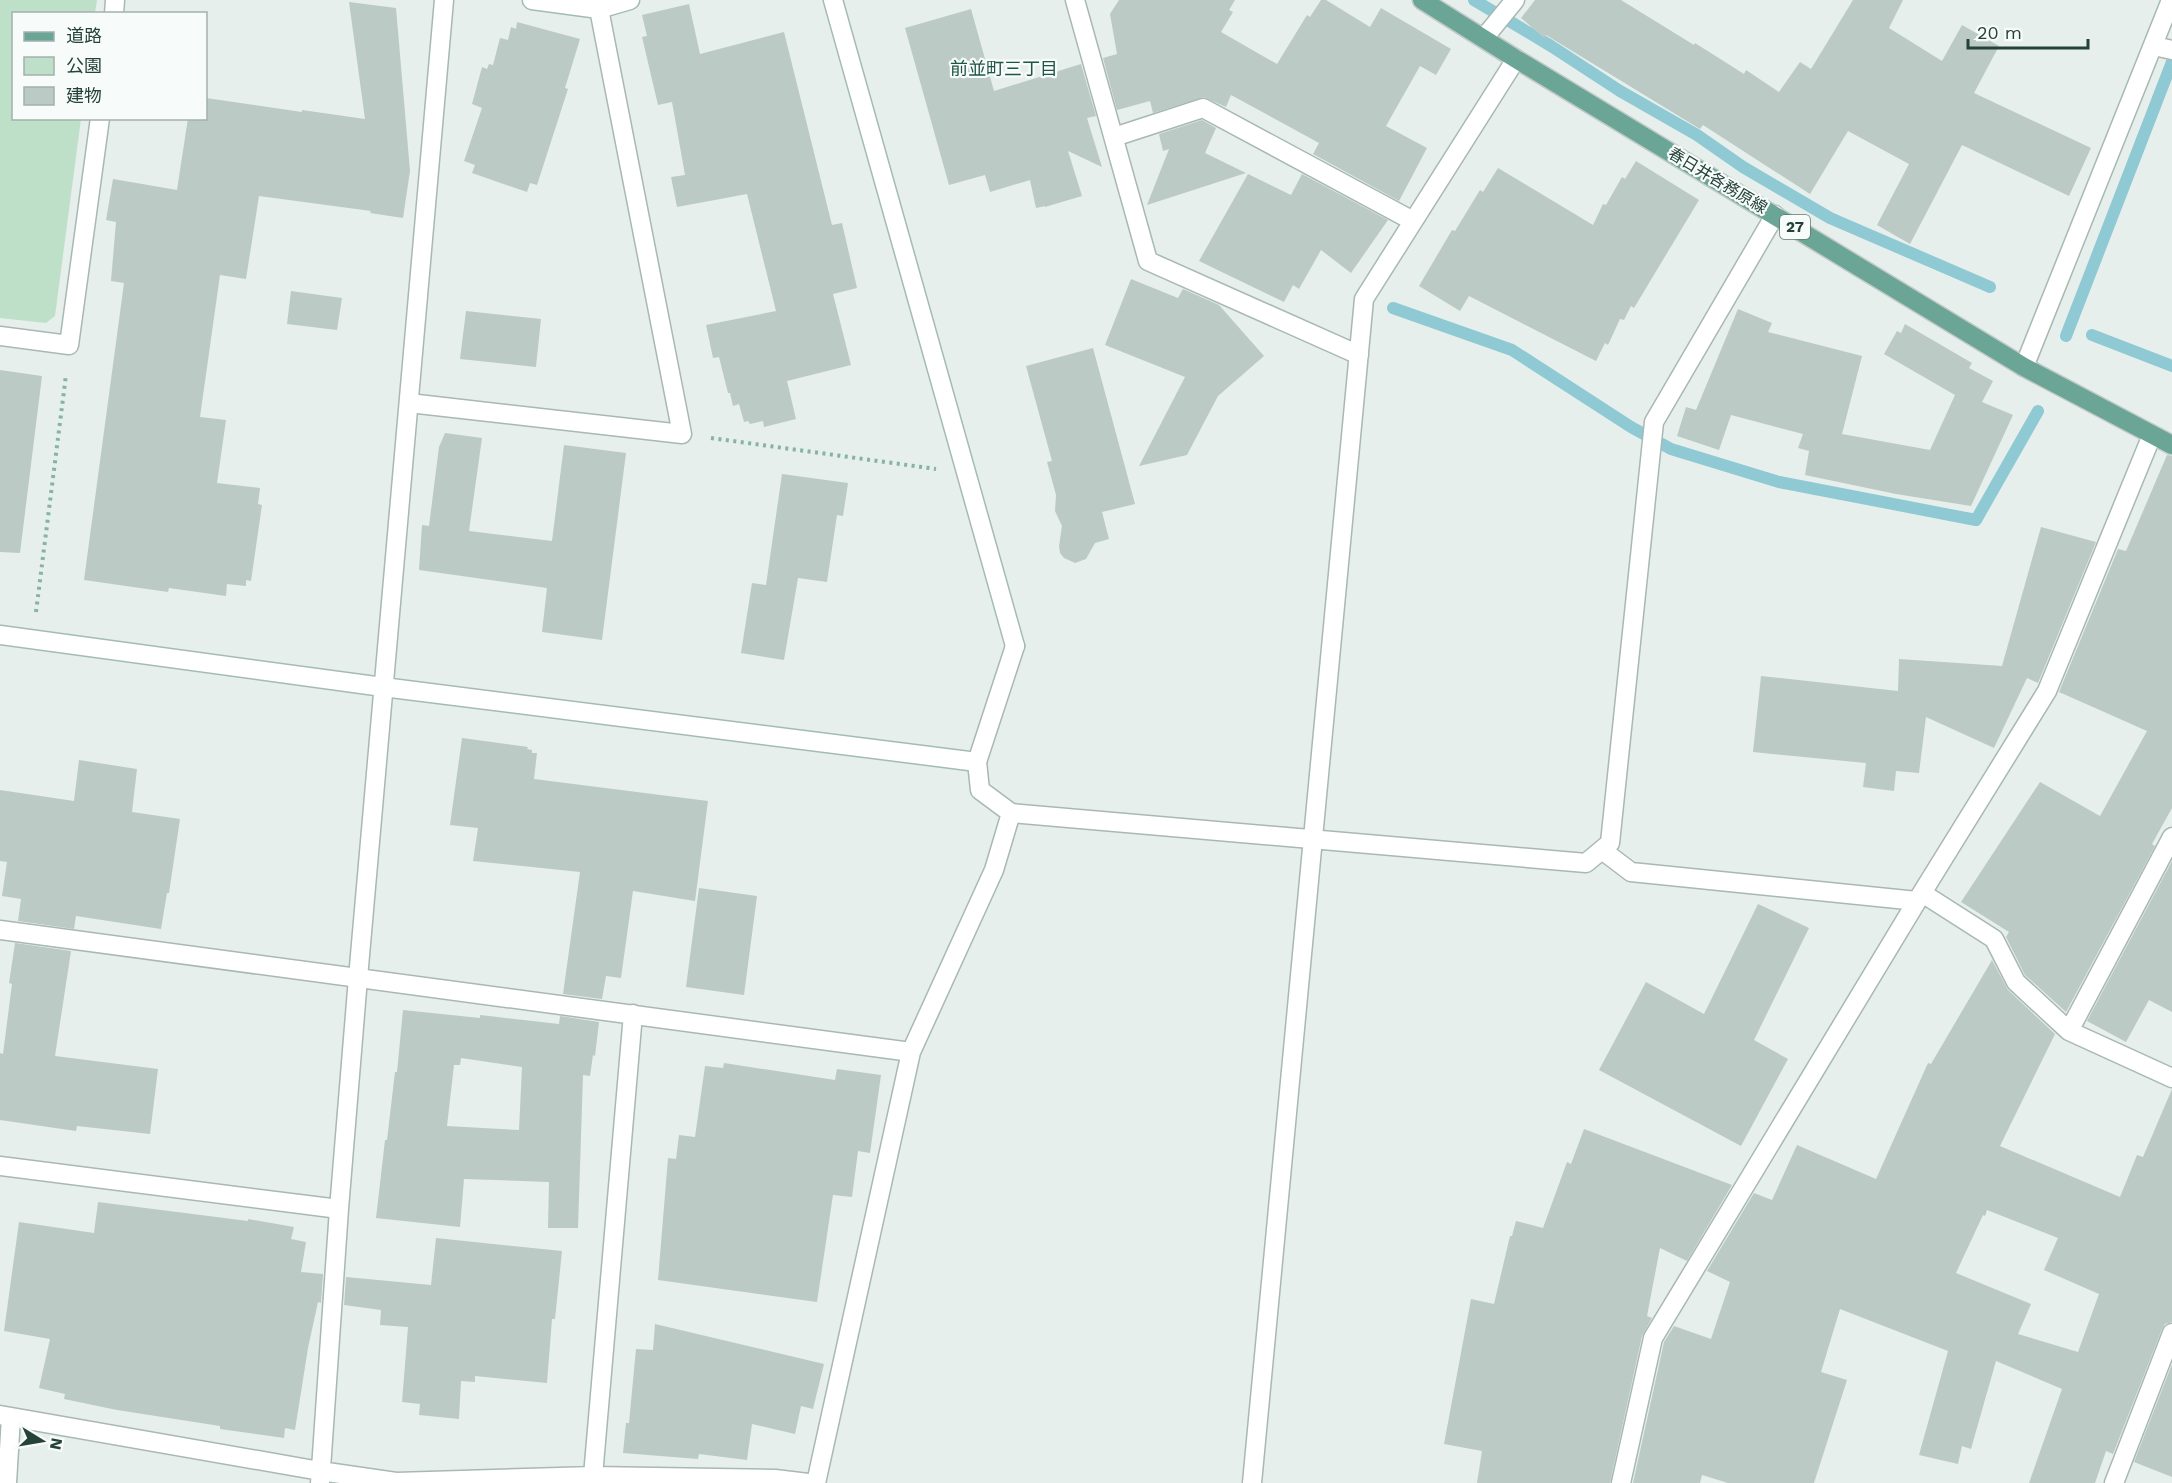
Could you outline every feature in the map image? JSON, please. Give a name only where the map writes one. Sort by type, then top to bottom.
[{"type":"main road","name":"春日井各務原線","points":[[1422,0],[2024,367],[2172,445]]},
{"type":"street","points":[[320,1477],[358,978],[444,0]]},
{"type":"street","points":[[532,0],[599,9],[630,0]]},
{"type":"street","points":[[833,0],[1015,646],[977,762],[980,790],[1011,813],[1586,863],[1610,843],[1654,422],[1775,215]]},
{"type":"street","points":[[1075,0],[1148,261],[1359,355]]},
{"type":"street","points":[[1484,38],[1515,0]]},
{"type":"street","points":[[2024,367],[2171,0]]},
{"type":"street","points":[[409,403],[682,434],[599,9]]},
{"type":"street","points":[[2154,46],[2172,50]]},
{"type":"street","points":[[1256,1483],[1312,838],[1364,299],[1516,59]]},
{"type":"street","points":[[1114,137],[1203,108],[1413,221]]},
{"type":"street","points":[[0,336],[69,345],[100,120]]},
{"type":"street","points":[[1621,1483],[1653,1338],[1919,897],[2047,691],[2152,435]]},
{"type":"street","points":[[0,635],[383,687],[977,762]]},
{"type":"street","points":[[816,1483],[911,1052],[994,870],[1011,813]]},
{"type":"street","points":[[2069,1031],[2172,837]]},
{"type":"street","points":[[1602,850],[1631,872],[1919,897],[1994,939],[2016,982],[2069,1031],[2172,1078]]},
{"type":"street","points":[[0,930],[911,1052]]},
{"type":"street","points":[[593,1476],[633,1014]]},
{"type":"street","points":[[0,1166],[339,1209]]},
{"type":"street","points":[[2114,1483],[2172,1334]]},
{"type":"street","points":[[7,1483],[6,1416],[320,1477],[396,1482],[593,1476],[775,1479],[808,1483]]},
{"type":"path","points":[[32,639],[69,345]]},
{"type":"path","points":[[682,434],[966,474]]},
{"type":"green space","points":[[0,0],[97,0],[95,12],[12,12],[12,120],[81,120],[55,316],[46,323],[0,318]]},
{"type":"building","points":[[1119,0],[1235,0],[1229,10],[1233,12],[1221,32],[1277,64],[1307,15],[1310,17],[1321,0],[1326,0],[1370,27],[1381,8],[1451,49],[1436,75],[1420,66],[1386,126],[1427,148],[1399,201],[1313,154],[1319,143],[1231,95],[1226,107],[1204,97],[1153,113],[1150,101],[1117,110],[1103,58],[1117,54],[1110,14]]},
{"type":"building","points":[[1535,0],[1621,0],[1744,74],[1746,70],[1779,92],[1800,62],[1811,69],[1853,0],[1903,0],[1889,28],[1942,61],[1962,25],[1999,46],[1974,93],[2091,148],[2069,196],[1962,145],[1910,244],[1877,225],[1909,164],[1848,131],[1810,194],[1703,125],[1700,129],[1546,35],[1544,38],[1521,18]]},
{"type":"building","points":[[349,2],[396,8],[410,171],[403,218],[370,213],[371,211],[259,196],[246,279],[220,275],[200,417],[226,420],[217,483],[260,488],[258,504],[262,505],[251,581],[246,580],[246,586],[227,584],[226,596],[169,588],[168,592],[84,580],[124,283],[111,281],[116,222],[106,220],[113,179],[177,190],[188,120],[207,120],[207,98],[365,119]]},
{"type":"building","points":[[689,4],[700,54],[784,32],[832,225],[842,223],[857,288],[833,294],[851,365],[787,381],[796,419],[764,427],[763,421],[750,424],[748,421],[744,422],[739,404],[733,406],[719,357],[713,358],[706,325],[776,311],[747,194],[677,207],[671,177],[685,175],[672,102],[658,105],[642,37],[647,36],[642,15]]},
{"type":"building","points":[[971,9],[994,91],[1081,64],[1096,116],[1087,118],[1102,167],[1068,151],[1082,196],[1036,208],[1030,180],[990,192],[985,175],[949,185],[905,28]]},
{"type":"building","points":[[517,22],[580,39],[565,88],[568,89],[537,185],[530,183],[527,192],[472,173],[475,165],[464,161],[482,108],[472,104],[482,67],[487,69],[489,64],[493,65],[500,38],[508,40],[511,27],[516,29]]},
{"type":"building","points":[[1202,120],[1216,128],[1205,153],[1246,173],[1147,205],[1169,149],[1163,151],[1159,134]]},
{"type":"building","points":[[1636,161],[1699,200],[1634,308],[1631,306],[1624,320],[1620,319],[1608,345],[1605,343],[1596,361],[1469,296],[1460,311],[1419,286],[1452,230],[1455,231],[1480,190],[1483,192],[1498,168],[1593,225],[1603,204],[1606,205],[1622,177],[1625,179]]},
{"type":"building","points":[[1248,174],[1291,195],[1302,174],[1388,220],[1351,273],[1321,250],[1299,289],[1293,285],[1284,302],[1199,261]]},
{"type":"building","points":[[1131,279],[1178,298],[1183,289],[1219,305],[1264,356],[1218,396],[1187,455],[1139,466],[1185,377],[1105,345]]},
{"type":"building","points":[[291,291],[342,298],[337,330],[287,324]]},
{"type":"building","points":[[1738,309],[1772,323],[1768,332],[1862,356],[1842,434],[1930,450],[1955,395],[1884,354],[1897,331],[1901,333],[1905,324],[1972,363],[1969,368],[1993,381],[1982,402],[2013,415],[1971,506],[1896,494],[1805,475],[1809,451],[1798,448],[1803,434],[1731,415],[1719,450],[1677,436],[1686,407],[1696,410]]},
{"type":"building","points":[[466,311],[541,319],[536,367],[460,359]]},
{"type":"building","points":[[1093,348],[1135,504],[1102,512],[1109,539],[1095,543],[1086,559],[1075,563],[1064,558],[1060,553],[1062,526],[1055,511],[1056,495],[1047,462],[1052,461],[1026,366]]},
{"type":"building","points":[[0,370],[42,376],[20,553],[0,552]]},
{"type":"building","points":[[445,433],[482,438],[469,531],[552,541],[564,445],[626,453],[602,640],[542,632],[547,588],[419,570],[422,525],[429,526],[439,447]]},
{"type":"building","points":[[2167,455],[2172,456],[2172,808],[2152,844],[2155,846],[2066,1012],[2025,975],[2006,937],[2009,932],[1961,902],[2040,782],[2100,816],[2147,731],[2059,692],[2118,549],[2126,551]]},
{"type":"building","points":[[782,474],[848,483],[843,516],[837,515],[827,582],[798,578],[784,660],[741,653],[752,583],[766,585]]},
{"type":"building","points":[[2041,527],[2096,542],[2038,683],[2027,678],[1994,748],[1926,717],[1919,773],[1896,771],[1894,791],[1863,787],[1866,763],[1753,752],[1761,676],[1898,691],[1899,659],[2002,666]]},
{"type":"building","points":[[462,738],[528,747],[527,749],[532,750],[532,753],[537,753],[534,779],[708,801],[695,901],[633,891],[621,978],[606,976],[602,999],[563,994],[580,872],[473,861],[478,828],[450,825]]},
{"type":"building","points":[[79,760],[137,769],[132,812],[180,819],[161,929],[76,916],[74,929],[18,921],[21,899],[2,896],[7,862],[0,861],[0,790],[74,801]]},
{"type":"building","points":[[2172,861],[2172,1012],[2149,1000],[2126,1042],[2087,1021]]},
{"type":"building","points":[[699,888],[757,896],[744,995],[686,987]]},
{"type":"building","points":[[1758,904],[1809,928],[1754,1040],[1788,1059],[1741,1146],[1599,1070],[1646,982],[1704,1014]]},
{"type":"building","points":[[15,943],[71,951],[55,1056],[158,1069],[150,1134],[77,1126],[76,1131],[0,1120],[0,1053],[3,1054]]},
{"type":"building","points":[[1992,960],[2008,990],[2055,1034],[2000,1146],[2120,1197],[2137,1155],[2143,1157],[2172,1089],[2172,1322],[2165,1324],[2162,1329],[2113,1454],[2106,1451],[2095,1483],[2029,1483],[2062,1389],[1996,1361],[1971,1449],[1962,1446],[1958,1464],[1919,1455],[1948,1351],[1840,1309],[1821,1372],[1847,1380],[1814,1483],[1728,1483],[1702,1475],[1700,1483],[1633,1483],[1664,1342],[1674,1326],[1711,1339],[1730,1282],[1707,1271],[1754,1193],[1772,1200],[1797,1145],[1876,1179],[1928,1063],[1931,1064]],"holes":[[[1987,1210],[2058,1238],[2044,1270],[2099,1294],[2078,1352],[2018,1334],[2031,1304],[1956,1273]]]},
{"type":"building","points":[[403,1010],[480,1018],[480,1015],[559,1024],[560,1016],[599,1022],[590,1076],[583,1075],[578,1228],[548,1228],[549,1182],[464,1179],[460,1227],[376,1218],[385,1140],[387,1140],[395,1072],[397,1072]],"holes":[[[461,1058],[522,1067],[519,1130],[447,1126],[454,1065],[460,1065]]]},
{"type":"building","points":[[724,1063],[835,1080],[837,1069],[881,1075],[870,1153],[858,1151],[852,1197],[833,1195],[817,1302],[658,1280],[668,1158],[676,1159],[679,1135],[695,1137],[705,1066],[723,1068]]},
{"type":"building","points":[[1584,1129],[1732,1185],[1687,1261],[1660,1248],[1647,1316],[1652,1318],[1642,1336],[1610,1483],[1477,1483],[1482,1451],[1444,1444],[1471,1299],[1494,1304],[1510,1236],[1512,1236],[1516,1221],[1543,1228],[1567,1162],[1571,1164]]},
{"type":"building","points":[[98,1202],[248,1221],[248,1219],[294,1227],[291,1239],[306,1242],[301,1272],[323,1274],[321,1303],[318,1302],[308,1348],[295,1430],[285,1428],[284,1438],[220,1429],[220,1426],[117,1410],[64,1399],[65,1394],[39,1388],[50,1339],[4,1331],[19,1222],[94,1233]]},
{"type":"building","points":[[436,1238],[562,1251],[555,1319],[552,1319],[547,1383],[475,1376],[475,1382],[461,1381],[459,1419],[419,1415],[420,1404],[402,1402],[408,1327],[380,1325],[381,1310],[344,1305],[346,1277],[431,1285]]},
{"type":"building","points":[[655,1324],[824,1364],[813,1409],[801,1406],[795,1434],[752,1424],[747,1460],[699,1454],[698,1459],[623,1453],[626,1423],[629,1423],[636,1349],[653,1350]]},
{"type":"building","points":[[2172,1364],[2172,1477],[2134,1462]]},
{"type":"waterway","points":[[1474,0],[1620,91],[1697,135],[1743,167],[1830,218],[1990,287]]},
{"type":"waterway","points":[[2066,336],[2172,62]]},
{"type":"waterway","points":[[1393,308],[1512,350],[1631,427],[1671,449],[1779,482],[1976,520],[2038,411]]},
{"type":"waterway","points":[[2092,335],[2172,366]]},
{"type":"district","name":"前並町三丁目","points":[[1004,69]]}]
